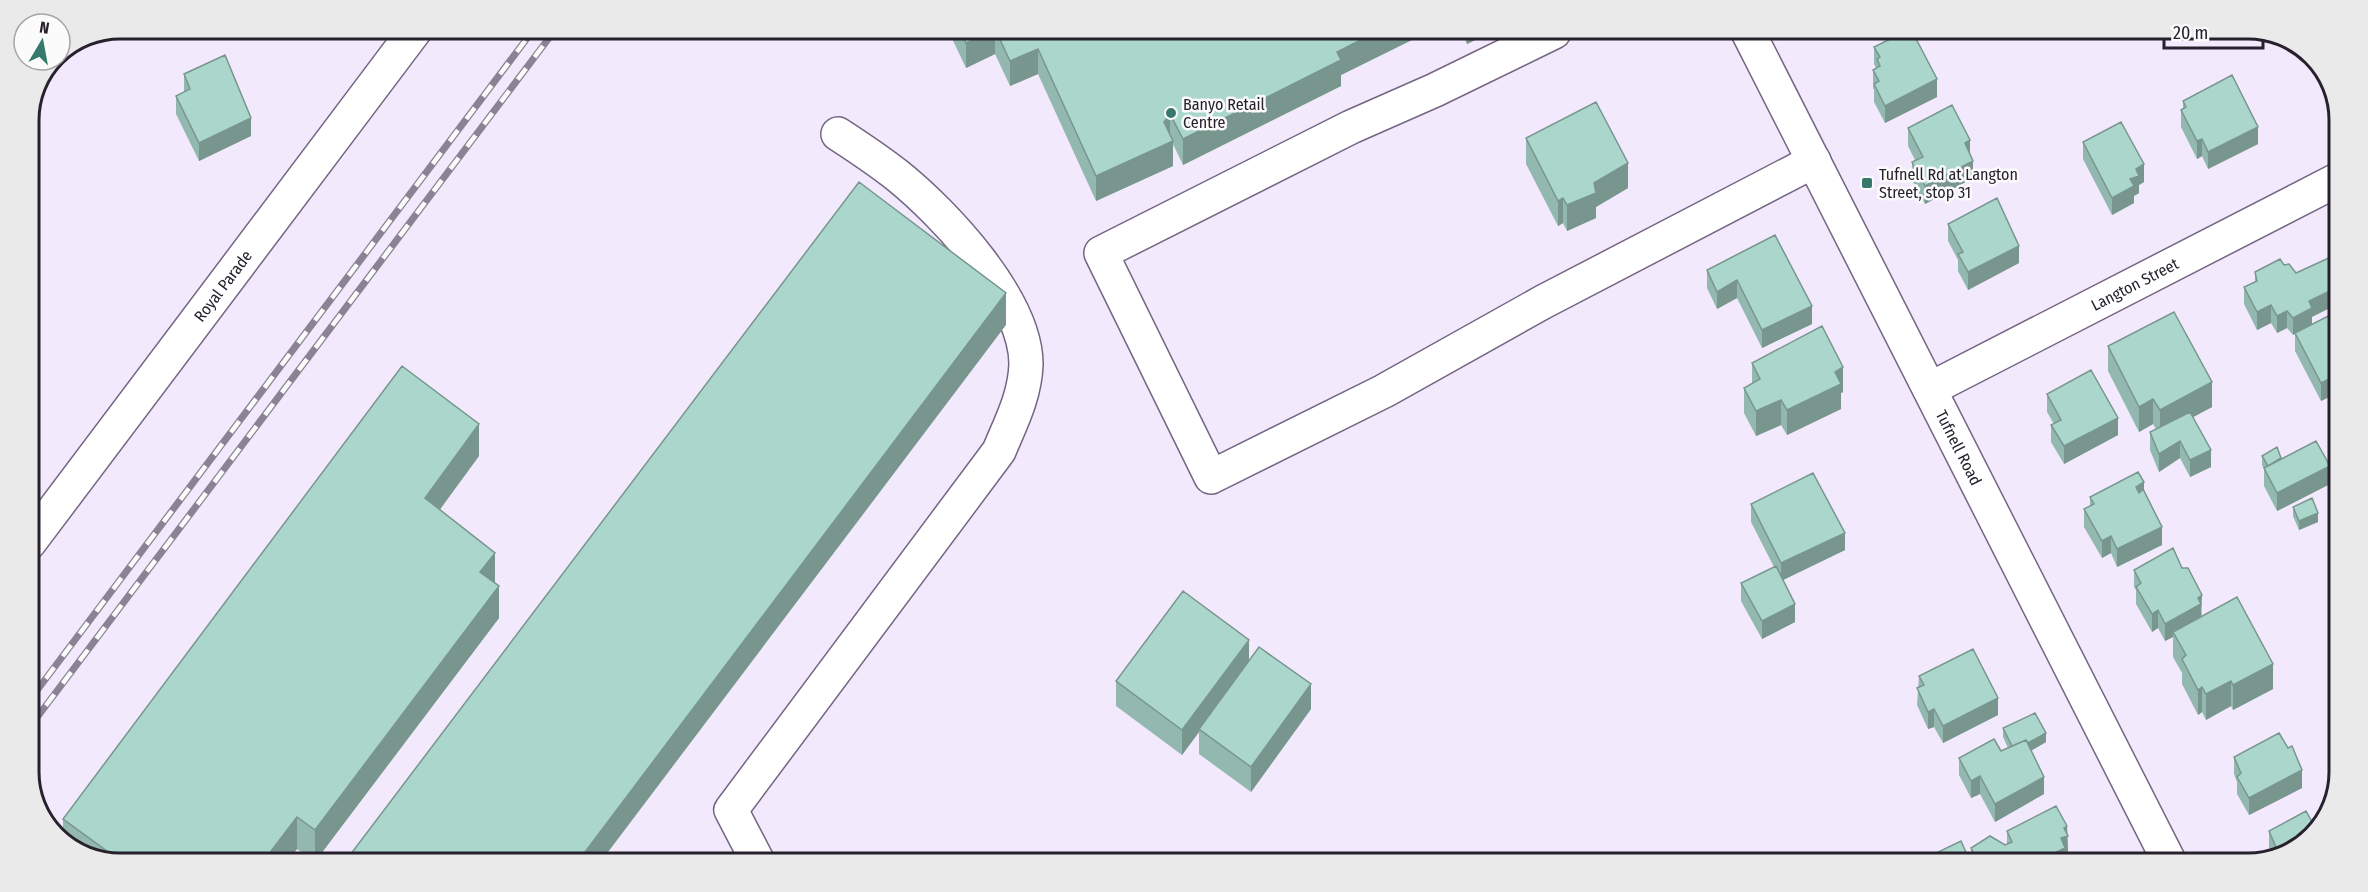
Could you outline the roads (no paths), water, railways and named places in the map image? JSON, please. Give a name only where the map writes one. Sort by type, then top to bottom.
[{"type":"street","name":"Royal Parade","points":[[39,530],[408,39]]},
{"type":"street","points":[[1540,39],[1352,127],[1101,253],[1211,477],[1384,391],[1543,302],[1814,160]]},
{"type":"street","name":"Tufnell Road","points":[[1752,39],[2165,853]]},
{"type":"street","points":[[753,853],[731,810],[999,451],[1021,401],[1025,382],[1026,362],[1023,339],[1016,318],[986,269],[920,196],[891,171],[838,134]]},
{"type":"street","name":"Langton Street","points":[[1930,389],[2329,184]]},
{"type":"railway","points":[[39,688],[526,39]]},
{"type":"railway","points":[[39,715],[548,39]]},
{"type":"place","name":"Banyo Retail Centre","points":[[1171,113]]},
{"type":"place","name":"Tufnell Rd at Langton Street, stop 31","points":[[1867,183]]}]
